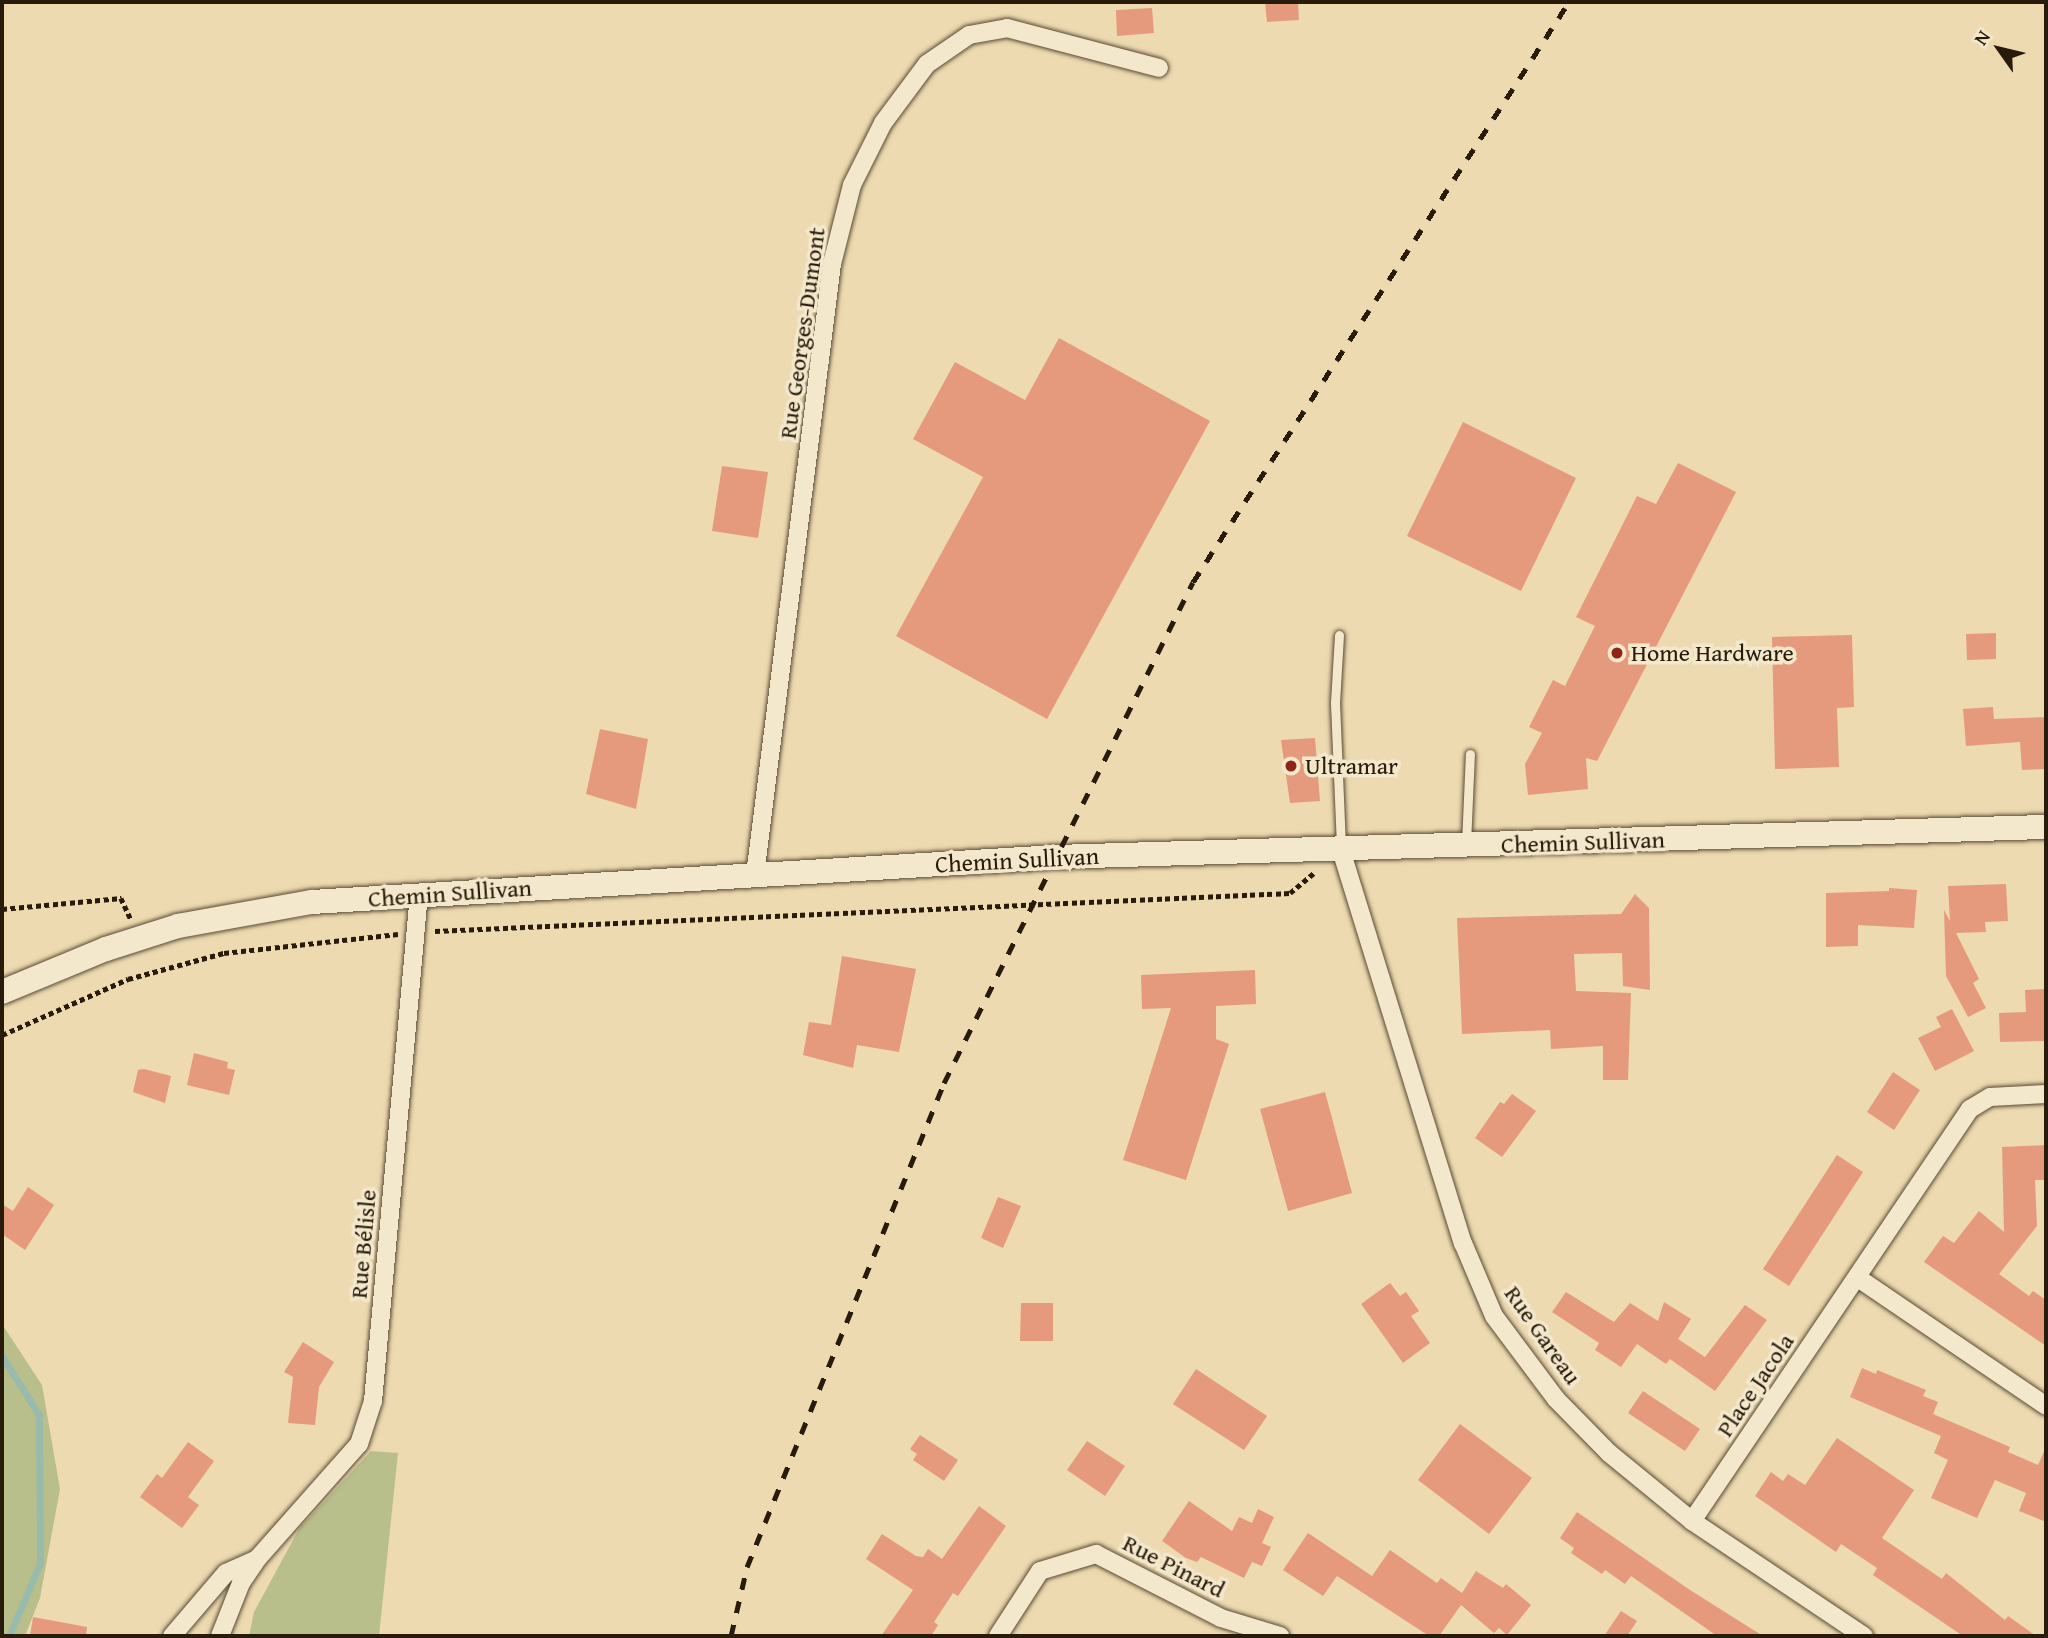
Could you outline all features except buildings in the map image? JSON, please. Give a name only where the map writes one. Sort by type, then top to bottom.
[{"type":"main road","name":"Chemin Sullivan","points":[[2,992],[140,939],[247,911],[419,894],[1056,857],[2046,827]]},
{"type":"street","name":"Rue Georges-Dumont","points":[[755,875],[832,264],[852,185],[883,123],[927,64],[969,35],[1007,28],[1159,68]]},
{"type":"street","name":"Rue Gareau","points":[[1341,850],[1463,1243],[1494,1316],[1556,1399],[1609,1452],[1692,1521],[1864,1636]]},
{"type":"street","name":"Rue Bélisle","points":[[220,1636],[241,1583],[258,1558],[347,1462],[359,1444],[373,1401],[419,894]]},
{"type":"street","name":"Place Jacola","points":[[1692,1521],[1970,1109],[1990,1097],[2046,1094]]},
{"type":"street","points":[[1858,1278],[2046,1406]]},
{"type":"street","name":"Rue Pinard","points":[[998,1636],[1040,1571],[1096,1554],[1221,1618],[1280,1636]]},
{"type":"street","name":"Rue Bélisle","points":[[172,1636],[226,1573],[258,1558]]},
{"type":"lane","points":[[1339,635],[1335,703],[1341,850]]},
{"type":"lane","points":[[1466,846],[1470,754]]},
{"type":"path","points":[[2,1035],[128,979],[224,953],[416,932],[1290,893],[1341,850]]},
{"type":"path","points":[[2,909],[121,898],[140,939]]},
{"type":"green space","points":[[2,1324],[42,1385],[60,1489],[40,1598],[25,1636],[2,1636]]},
{"type":"green space","points":[[371,1451],[398,1453],[379,1636],[249,1636],[254,1612],[299,1529]]},
{"type":"waterway","points":[[2,1356],[39,1415],[40,1563],[9,1636]]},
{"type":"railway","points":[[731,1636],[747,1567],[944,1083],[1193,582],[1569,2]]},
{"type":"place","name":"Home Hardware","points":[[1617,653]]},
{"type":"place","name":"Ultramar","points":[[1291,766]]}]
